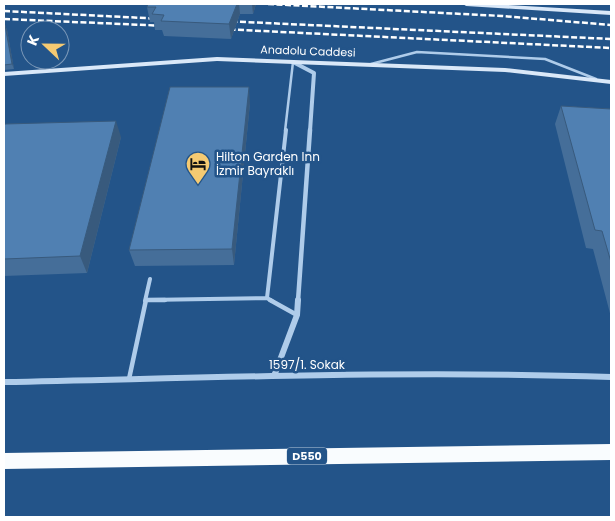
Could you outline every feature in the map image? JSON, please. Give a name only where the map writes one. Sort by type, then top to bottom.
[{"type":"highway","name":"D550","points":[[4,461],[611,452]]},
{"type":"main road","points":[[466,4],[611,13]]},
{"type":"main road","name":"Anadolu Caddesi","points":[[4,74],[217,59],[506,70],[611,82]]},
{"type":"street","points":[[274,376],[297,315],[314,74],[293,62]]},
{"type":"street","name":"1597/1. Sokak","points":[[4,382],[274,376],[550,375],[611,377]]},
{"type":"lane","points":[[368,65],[418,52],[545,59],[598,80]]},
{"type":"lane","points":[[267,298],[293,62]]},
{"type":"lane","points":[[129,379],[150,279]]},
{"type":"lane","points":[[146,300],[267,298],[297,315]]},
{"type":"building","points":[[148,4],[237,4],[229,24],[161,21],[164,15],[152,14],[156,7],[147,7]]},
{"type":"building","points":[[4,25],[12,64],[4,65]]},
{"type":"building","name":"Hilton Garden Inn İzmir Bayraklı","points":[[170,87],[249,87],[232,249],[129,250]]},
{"type":"building","points":[[561,106],[611,109],[611,262],[602,231],[595,230]]},
{"type":"building","points":[[116,121],[80,256],[4,259],[5,124]]},
{"type":"railway","points":[[268,4],[502,16],[611,25]]},
{"type":"railway","points":[[4,11],[164,19]]},
{"type":"railway","points":[[4,19],[169,26]]},
{"type":"railway","points":[[223,21],[611,39]]},
{"type":"railway","points":[[221,29],[611,48]]},
{"type":"place","name":"Hilton Garden Inn İzmir Bayraklı","points":[[198,185]]}]
